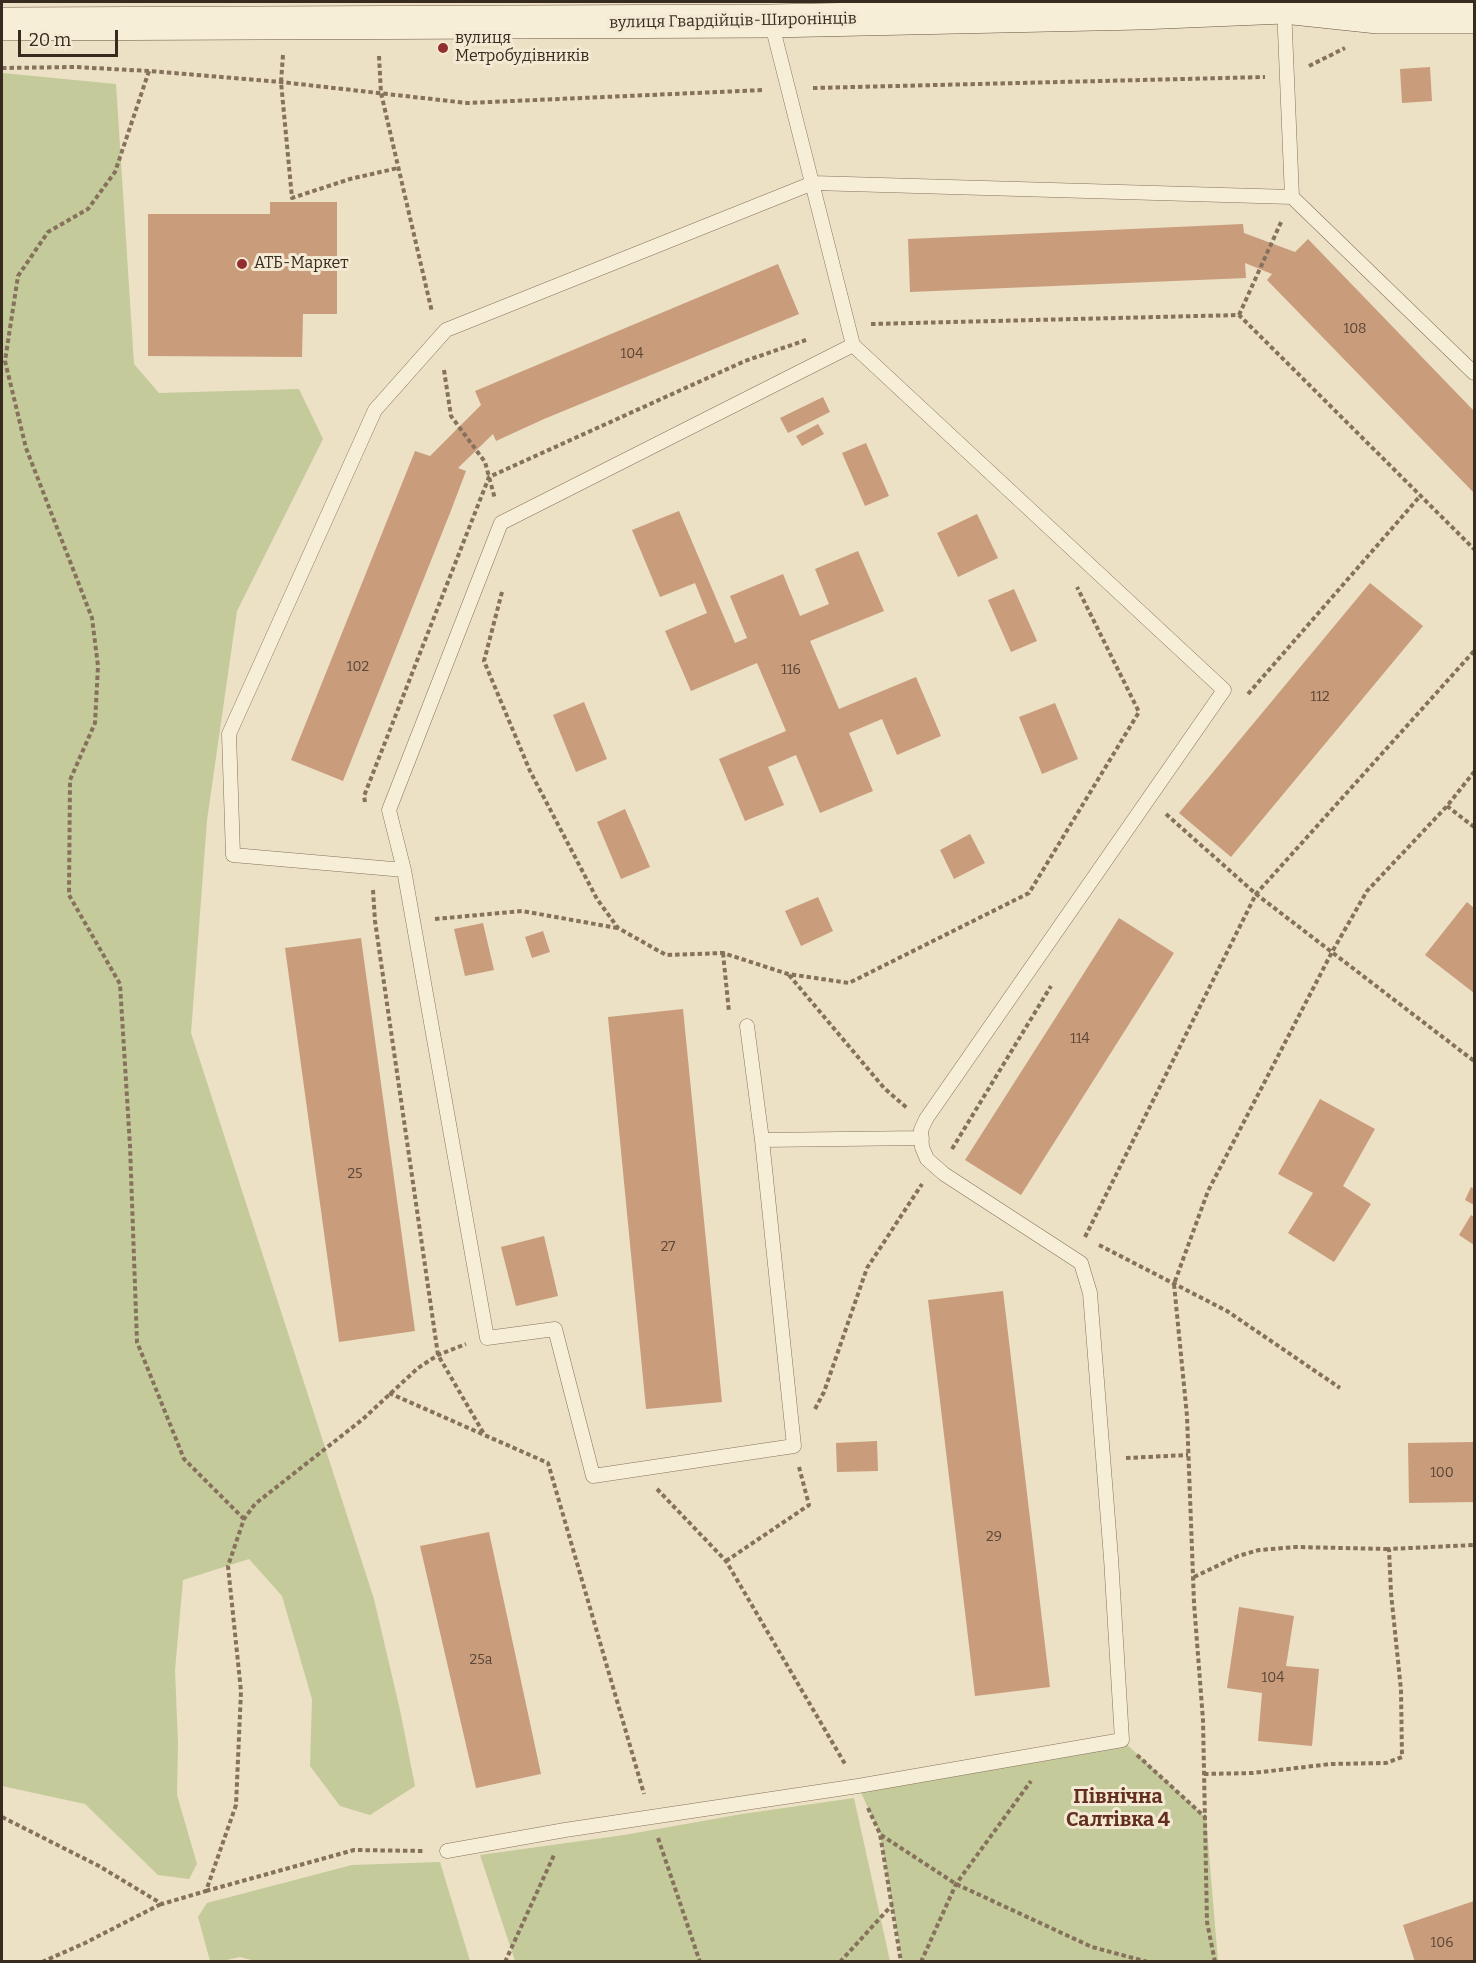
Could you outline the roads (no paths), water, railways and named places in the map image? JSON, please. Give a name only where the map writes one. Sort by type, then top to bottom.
[{"type":"main road","name":"вулиця Гвардійців-Широнінців","points":[[2,24],[284,24],[686,17],[771,21],[1291,4],[1378,17],[1474,17]]},
{"type":"lane","points":[[1291,4],[1288,76],[1292,197]]},
{"type":"lane","points":[[447,1851],[565,1830],[858,1786],[1122,1740],[1112,1569],[1090,1293],[1081,1263],[944,1174],[927,1159],[921,1130],[926,1119],[1224,690],[853,345],[771,21]]},
{"type":"lane","points":[[404,870],[233,855],[229,734],[375,410],[446,330],[813,183],[1292,197],[1474,373]]},
{"type":"lane","points":[[747,1026],[762,1140],[794,1446],[593,1476],[555,1329],[486,1338],[404,870],[389,810],[501,523],[853,345]]},
{"type":"lane","points":[[762,1140],[922,1138]]},
{"type":"place","name":"вулиця Метробудівників","points":[[443,48]]},
{"type":"place","name":"АТБ-Маркет","points":[[242,264]]},
{"type":"district","name":"Північна Салтівка 4","points":[[1118,1808]]}]
